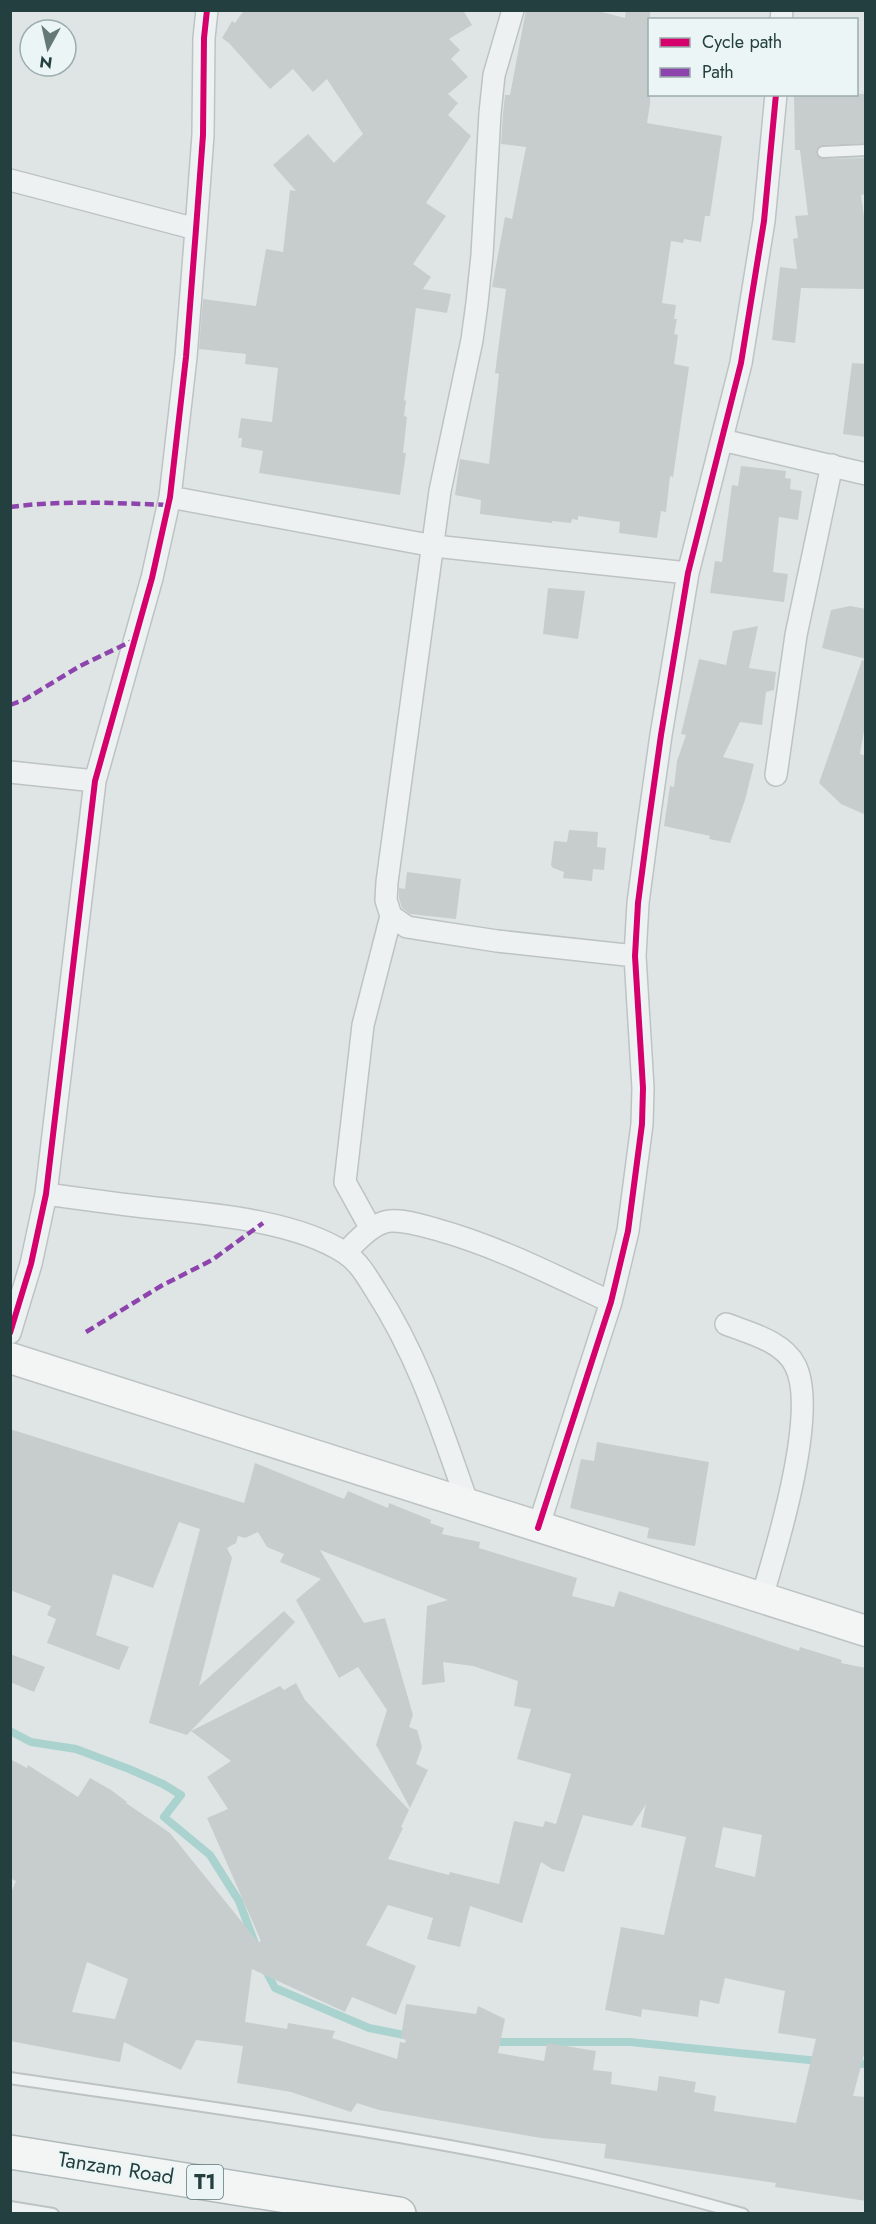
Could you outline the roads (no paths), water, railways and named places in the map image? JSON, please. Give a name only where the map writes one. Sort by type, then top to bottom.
[{"type":"highway","name":"Tanzam Road","points":[[10,2152],[399,2214]]},
{"type":"main road","points":[[10,1358],[866,1632]]},
{"type":"street","points":[[10,1333],[31,1264],[46,1194],[95,781],[152,578],[170,497],[186,357],[196,230],[203,135],[204,38],[207,10]]},
{"type":"street","points":[[371,1229],[345,1182],[363,1025],[391,916],[386,900],[387,882],[440,491],[472,340],[477,303],[494,75],[513,10]]},
{"type":"street","points":[[538,1528],[611,1302],[628,1231],[642,1124],[643,1088],[635,956],[638,903],[651,804],[688,573],[741,363],[764,221],[776,96]]},
{"type":"street","points":[[10,180],[196,230]]},
{"type":"street","points":[[722,440],[866,474]]},
{"type":"street","points":[[776,775],[796,635],[832,465]]},
{"type":"street","points":[[170,497],[434,546],[688,573]]},
{"type":"street","points":[[10,771],[95,781]]},
{"type":"street","points":[[391,916],[407,927],[497,941],[635,956]]},
{"type":"street","points":[[46,1194],[264,1223],[308,1235],[345,1253],[362,1269],[410,1348],[431,1397],[468,1504]]},
{"type":"street","points":[[345,1253],[371,1229],[389,1221],[415,1224],[458,1235],[504,1251],[611,1302]]},
{"type":"street","points":[[726,1324],[759,1336],[779,1347],[795,1363],[802,1383],[802,1419],[797,1455],[778,1543],[762,1597]]},
{"type":"lane","points":[[823,152],[866,150]]},
{"type":"lane","points":[[10,2078],[441,2144],[516,2158],[743,2214]]},
{"type":"lane","points":[[10,2207],[53,2214]]},
{"type":"waterway","points":[[10,1731],[31,1742],[76,1749],[129,1769],[181,1795],[164,1817],[210,1855],[239,1901],[254,1941]]},
{"type":"waterway","points":[[265,1969],[275,1988],[369,2028],[409,2036]]},
{"type":"waterway","points":[[490,2042],[630,2042],[819,2061]]},
{"type":"waterway","points":[[852,2063],[866,2064]]}]
